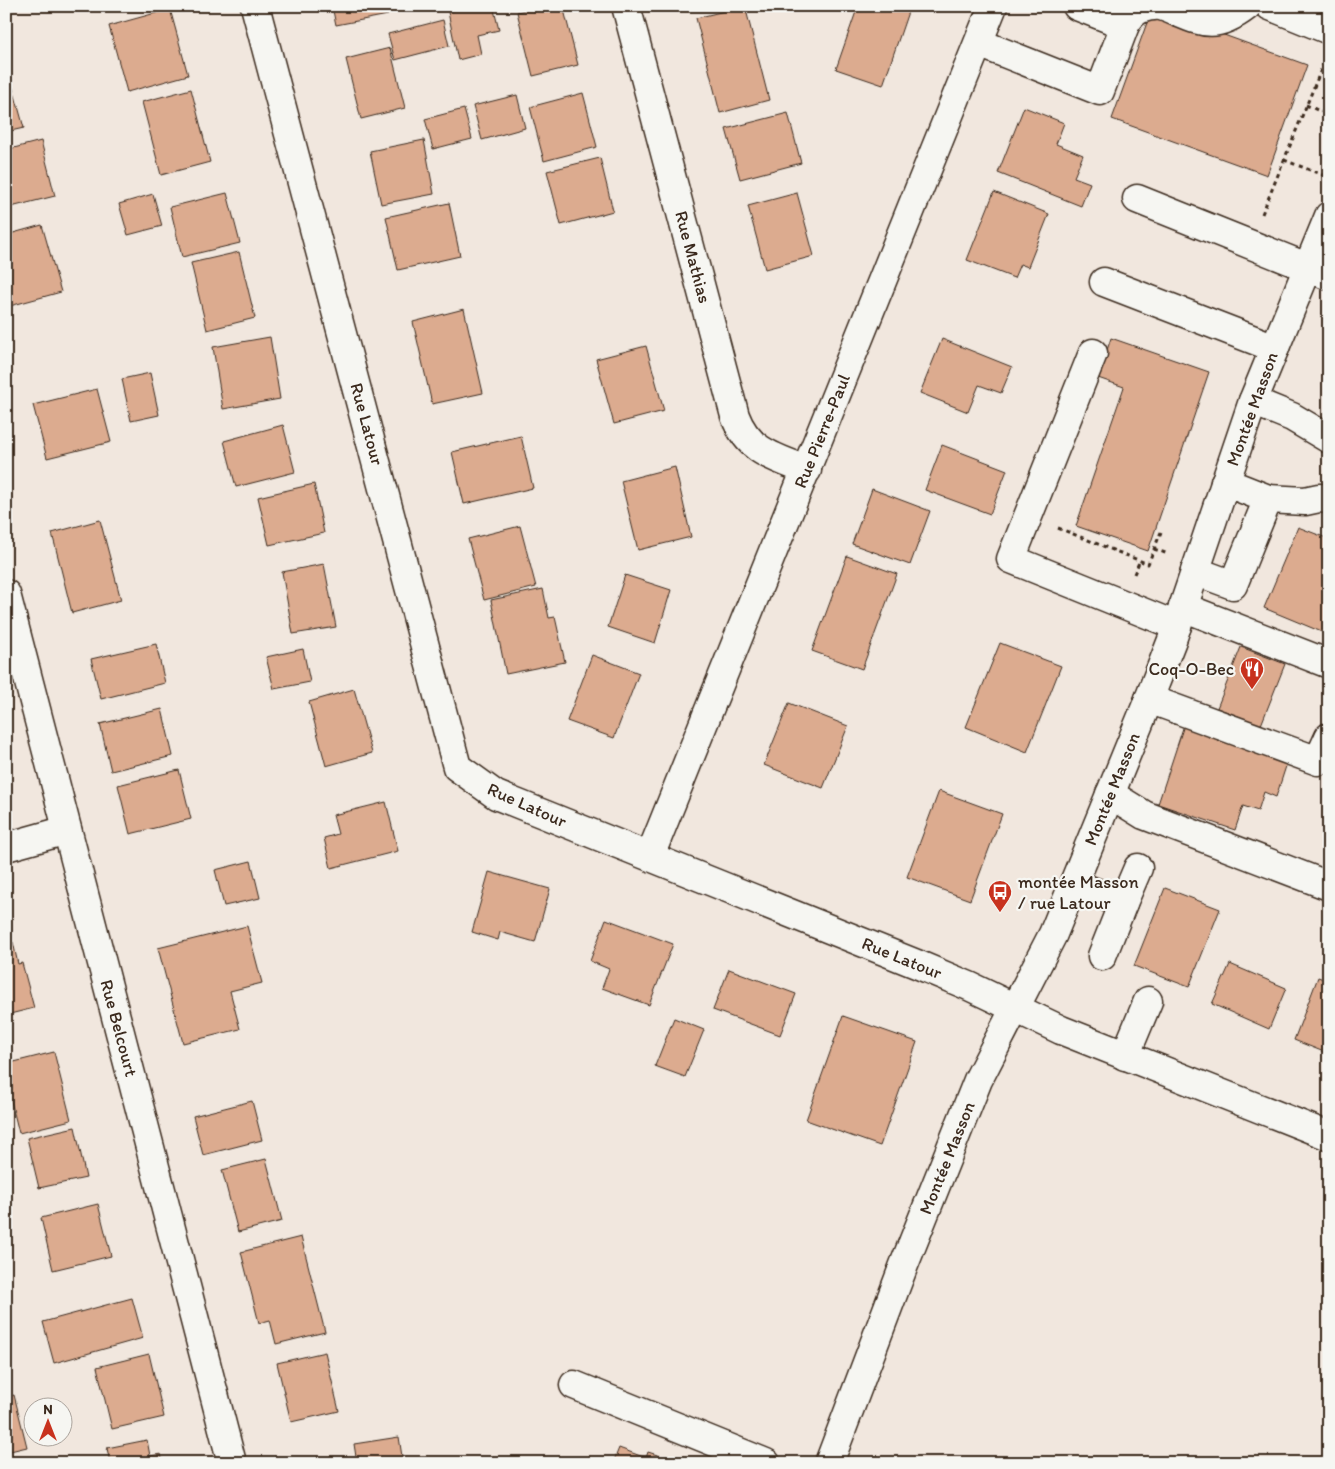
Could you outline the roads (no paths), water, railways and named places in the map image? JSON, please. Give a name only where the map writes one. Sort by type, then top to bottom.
[{"type":"street","name":"Rue Latour","points":[[255,6],[457,767],[496,795],[969,986],[1061,1030],[1329,1136]]},
{"type":"street","name":"Rue Mathias","points":[[626,6],[737,422],[748,440],[760,449],[780,460],[807,470]]},
{"type":"street","name":"Rue Pierre-Paul","points":[[650,856],[993,6]]},
{"type":"street","points":[[1078,6],[1125,25]]},
{"type":"street","points":[[979,43],[1100,90],[1130,15],[1139,9],[1154,6]]},
{"type":"street","points":[[1161,6],[1187,17],[1209,23],[1236,15],[1247,6]]},
{"type":"street","points":[[1270,6],[1329,30]]},
{"type":"street","points":[[1136,199],[1318,272]]},
{"type":"street","name":"Montée Masson","points":[[829,1463],[904,1264],[978,1080],[1053,934],[1149,698],[1180,617],[1254,401],[1275,348],[1318,272],[1329,216]]},
{"type":"street","points":[[1104,282],[1275,348]]},
{"type":"street","points":[[1093,353],[1011,559],[1180,617],[1329,664]]},
{"type":"street","points":[[1254,401],[1292,417],[1329,439]]},
{"type":"street","points":[[1225,482],[1268,499],[1305,501],[1319,498],[1329,499]]},
{"type":"street","points":[[1195,571],[1233,585],[1268,499]]},
{"type":"street","name":"Rue Belcourt","points":[[6,594],[232,1463]]},
{"type":"street","points":[[1149,698],[1318,761],[1329,736]]},
{"type":"street","points":[[1110,794],[1144,815],[1329,886]]},
{"type":"street","points":[[6,847],[68,830]]},
{"type":"street","points":[[1102,956],[1138,868]]},
{"type":"street","points":[[1074,884],[1124,903]]},
{"type":"street","points":[[1126,1056],[1148,1001]]},
{"type":"street","points":[[574,1385],[766,1463]]},
{"type":"place","name":"Coq-O-Bec","points":[[1252,690]]},
{"type":"place","name":"montée Masson / rue Latour","points":[[1000,913]]}]
